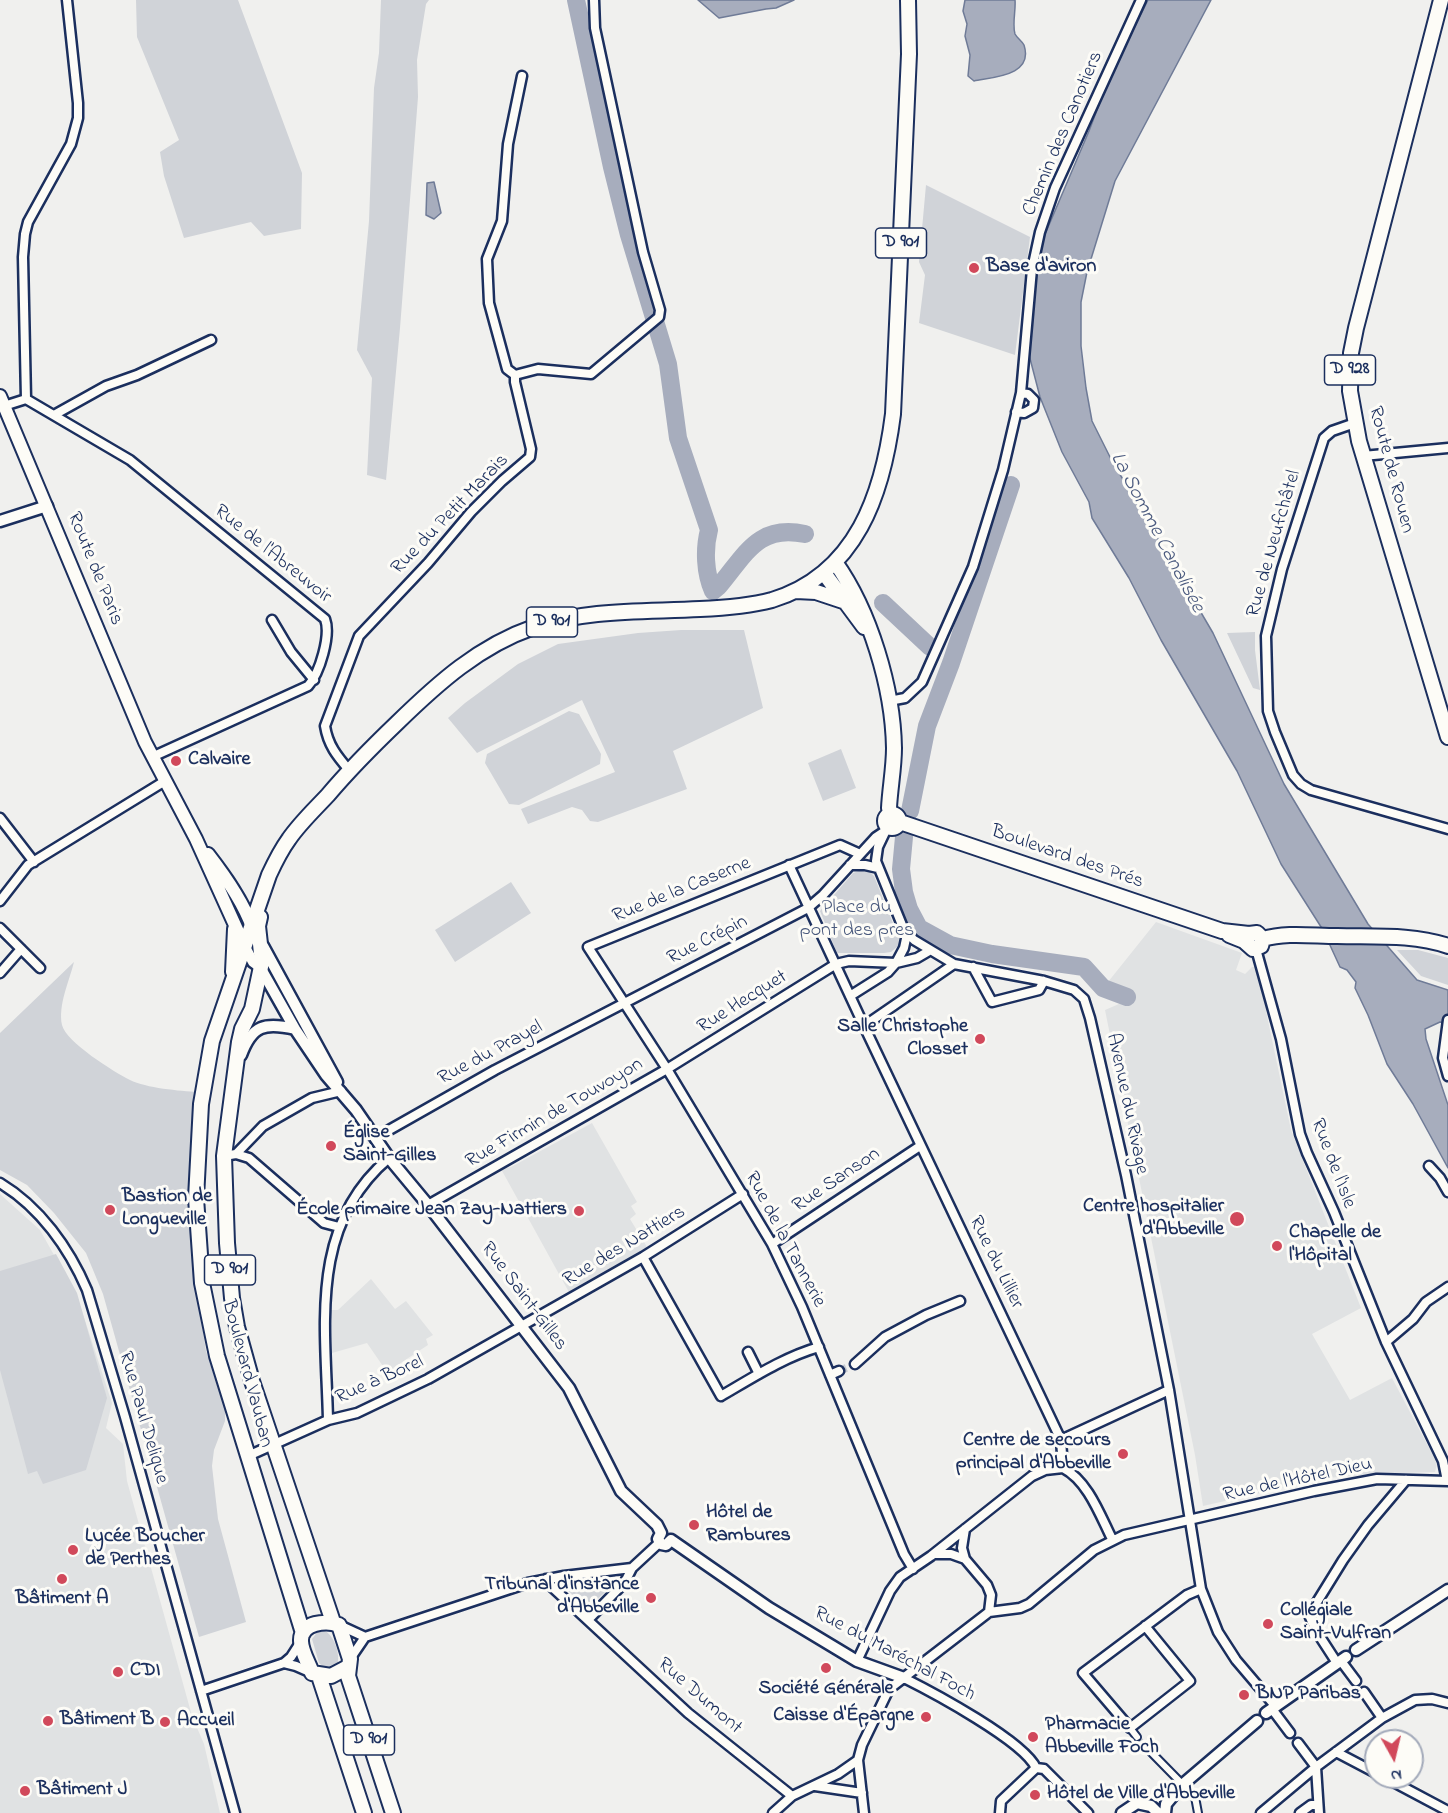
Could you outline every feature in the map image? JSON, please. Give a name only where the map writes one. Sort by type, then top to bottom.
[{"type":"main road","name":"D 901","points":[[260,967],[263,956],[256,932],[260,918],[276,877],[321,803],[349,770],[456,669],[501,641],[559,620],[605,613],[743,605],[772,600],[794,591],[824,573],[852,541],[870,510],[880,484],[891,425],[900,288],[909,54],[908,0]]},
{"type":"main road","name":"Route de Rouen","points":[[1441,0],[1356,328],[1350,367],[1350,391],[1355,423],[1364,456],[1448,737]]},
{"type":"main road","name":"Route de Paris","points":[[2,401],[152,758]]},
{"type":"main road","points":[[835,562],[857,598],[880,659],[889,701],[894,748],[891,823]]},
{"type":"main road","points":[[824,573],[870,634]]},
{"type":"main road","points":[[794,591],[816,592],[843,601]]},
{"type":"main road","name":"Rue Saint-Gilles","points":[[152,758],[196,839],[244,945]]},
{"type":"main road","points":[[256,932],[260,900],[282,849],[290,836],[321,803]]},
{"type":"main road","name":"Boulevard des Prés","points":[[891,823],[1254,942],[1275,936],[1314,936],[1441,940],[1448,946]]},
{"type":"main road","name":"Rue Saint-Gilles","points":[[196,839],[221,870],[256,932]]},
{"type":"main road","points":[[241,904],[260,900]]},
{"type":"main road","points":[[231,982],[234,925]]},
{"type":"main road","name":"Boulevard Vauban","points":[[256,932],[244,945],[212,1041],[203,1087],[198,1132],[195,1198],[202,1283],[208,1322],[302,1636],[316,1674]]},
{"type":"main road","name":"Boulevard Vauban","points":[[260,967],[252,1009],[238,1042],[233,1078],[227,1244],[237,1327],[252,1382],[349,1663]]},
{"type":"main road","points":[[302,1636],[317,1623],[336,1624]]},
{"type":"main road","name":"D 901","points":[[349,1663],[350,1681],[393,1813]]},
{"type":"main road","points":[[316,1674],[331,1676],[349,1663]]},
{"type":"main road","name":"D 901","points":[[316,1674],[364,1813]]},
{"type":"street","points":[[2,401],[26,399],[22,257],[25,234],[28,222],[71,144],[78,118],[67,0]]},
{"type":"street","points":[[522,76],[508,144],[502,220],[487,259],[489,303],[507,369],[515,375],[538,369],[591,374],[659,317],[660,310],[644,252],[595,28],[594,0]]},
{"type":"street","name":"Chemin des Canotiers","points":[[889,701],[905,698],[922,682],[973,567],[1003,470],[1021,393],[1032,269],[1040,232],[1055,188],[1141,0]]},
{"type":"street","points":[[54,416],[106,386],[137,375],[212,340]]},
{"type":"street","name":"Rue du Petit Marais","points":[[349,770],[335,754],[326,738],[324,726],[359,636],[428,563],[471,512],[530,457],[531,448],[515,375]]},
{"type":"street","name":"Chemin des Canotiers","points":[[1016,412],[1024,413],[1034,408],[1034,400],[1028,394],[1021,393]]},
{"type":"street","name":"Rue de l'Abreuvoir","points":[[26,399],[130,460],[325,619],[327,626],[321,661],[314,680]]},
{"type":"street","name":"Rue de Neufchâtel","points":[[1355,423],[1332,431],[1324,438],[1282,568],[1266,636],[1268,711],[1293,775],[1301,784],[1311,790],[1448,829]]},
{"type":"street","points":[[1364,456],[1448,448]]},
{"type":"street","points":[[0,521],[47,506]]},
{"type":"street","points":[[152,758],[308,686],[314,680],[291,652],[272,620]]},
{"type":"street","points":[[0,901],[21,872],[34,862],[165,781]]},
{"type":"street","points":[[0,818],[34,862]]},
{"type":"street","points":[[850,996],[888,972],[904,948],[907,934],[876,861],[878,848],[891,823]]},
{"type":"street","name":"Rue Crépin","points":[[624,1003],[808,908],[891,823]]},
{"type":"street","name":"Rue de la Caserne","points":[[588,947],[840,845],[860,854]]},
{"type":"street","name":"Rue du Lillier","points":[[789,865],[1061,1440],[1063,1467]]},
{"type":"street","points":[[850,865],[878,868]]},
{"type":"street","points":[[0,928],[40,968]]},
{"type":"street","name":"Rue Saint-Gilles","points":[[256,932],[282,983],[334,1073],[341,1091]]},
{"type":"street","name":"Avenue du Rivage","points":[[907,934],[929,951],[954,964],[1044,981],[1074,990],[1084,999],[1125,1175],[1169,1390],[1201,1589],[1218,1632],[1271,1710],[1290,1733]]},
{"type":"street","name":"Rue de l'Isle","points":[[1254,942],[1281,1039],[1300,1134],[1386,1342],[1443,1461],[1448,1481]]},
{"type":"street","name":"Rue Saint-Gilles","points":[[244,945],[326,1075],[341,1091],[389,1158],[569,1388],[621,1491],[657,1525],[660,1538],[669,1533],[671,1540]]},
{"type":"street","name":"Rue de la Tannerie","points":[[588,947],[667,1069],[772,1244],[802,1307],[904,1554],[913,1569]]},
{"type":"street","points":[[0,973],[21,949]]},
{"type":"street","points":[[836,964],[849,961],[896,963],[917,958],[929,951]]},
{"type":"street","name":"Rue Hecquet","points":[[667,1069],[836,964]]},
{"type":"street","points":[[864,1026],[954,964]]},
{"type":"street","points":[[974,967],[992,1002],[1039,990],[1044,981]]},
{"type":"street","name":"Rue du Prayel","points":[[375,1138],[495,1070],[624,1003]]},
{"type":"street","points":[[1448,1020],[1443,1058],[1448,1076]]},
{"type":"street","points":[[233,1078],[245,1043],[259,1028],[271,1025],[295,1029]]},
{"type":"street","name":"Rue Firmin de Touvoyon","points":[[428,1205],[667,1069]]},
{"type":"street","points":[[230,1155],[263,1126],[312,1098],[341,1091]]},
{"type":"street","name":"Rue Sanson","points":[[772,1244],[920,1146]]},
{"type":"street","points":[[230,1155],[249,1158],[324,1223],[339,1227]]},
{"type":"street","points":[[328,1420],[323,1323],[325,1295],[339,1227],[365,1181],[389,1158]]},
{"type":"street","points":[[1429,1166],[1440,1178],[1448,1192]]},
{"type":"street","name":"Rue Paul Delique","points":[[0,1184],[26,1203],[57,1236],[79,1270],[87,1290],[125,1417],[235,1813]]},
{"type":"street","name":"Rue des Nattiers","points":[[522,1327],[643,1257],[743,1194]]},
{"type":"street","points":[[643,1257],[721,1396],[759,1374],[819,1347]]},
{"type":"street","points":[[1386,1342],[1413,1319],[1426,1302],[1448,1287]]},
{"type":"street","points":[[855,1364],[885,1336],[960,1301]]},
{"type":"street","name":"Rue à Borel","points":[[248,1456],[328,1420],[357,1413],[428,1379],[522,1327]]},
{"type":"street","points":[[748,1352],[759,1374]]},
{"type":"street","points":[[830,1375],[839,1371]]},
{"type":"street","points":[[1061,1440],[1169,1390]]},
{"type":"street","points":[[857,1661],[890,1591],[900,1577],[934,1554],[1032,1476],[1044,1470],[1063,1467],[1076,1476],[1112,1539],[1094,1550],[1029,1604],[1020,1608],[989,1612],[889,1689],[862,1745],[858,1760],[864,1813]]},
{"type":"street","name":"Rue de l'Hôtel Dieu","points":[[1112,1539],[1314,1491],[1377,1479],[1448,1481]]},
{"type":"street","points":[[1356,1682],[1315,1629],[1309,1615],[1368,1525],[1406,1480]]},
{"type":"street","points":[[965,1529],[962,1548],[965,1559],[987,1585],[991,1595],[989,1612]]},
{"type":"street","points":[[588,1620],[625,1582],[632,1568],[660,1538]]},
{"type":"street","name":"Rue du Maréchal Foch","points":[[671,1540],[769,1608],[857,1661],[904,1678],[994,1730],[1028,1756],[1036,1768],[1044,1769],[1088,1813]]},
{"type":"street","points":[[934,1554],[951,1554],[965,1559]]},
{"type":"street","points":[[349,1663],[365,1637],[528,1582],[632,1568]]},
{"type":"street","name":"Rue Dumont","points":[[546,1579],[688,1713],[792,1796]]},
{"type":"street","points":[[1137,1737],[1083,1673],[1186,1594],[1201,1589]]},
{"type":"street","points":[[1356,1650],[1448,1590]]},
{"type":"street","points":[[336,1624],[365,1637]]},
{"type":"street","points":[[1130,1728],[1190,1681],[1145,1626]]},
{"type":"street","points":[[284,1664],[297,1648],[302,1636]]},
{"type":"street","points":[[1271,1710],[1341,1660]]},
{"type":"street","points":[[201,1691],[284,1664],[316,1674]]},
{"type":"street","points":[[1364,1692],[1382,1718]]},
{"type":"street","points":[[1261,1813],[1316,1767],[1382,1718],[1414,1700],[1432,1699],[1448,1703]]},
{"type":"street","points":[[1122,1813],[1137,1803],[1155,1810],[1165,1808],[1182,1785],[1257,1721]]},
{"type":"street","points":[[1298,1743],[1316,1767],[1318,1809]]},
{"type":"street","points":[[1146,1747],[1195,1797],[1198,1813]]},
{"type":"street","points":[[1336,1752],[1364,1767]]},
{"type":"street","points":[[772,1813],[792,1796],[838,1774],[858,1760]]},
{"type":"street","points":[[1000,1813],[1001,1802],[1036,1768]]},
{"type":"street","points":[[814,1786],[862,1793]]},
{"type":"street","points":[[1407,1789],[1448,1811]]},
{"type":"street","points":[[1300,1813],[1311,1805],[1318,1809]]},
{"type":"shaded area","name":"Centre hospitalier d'Abbeville","points":[[1156,922],[1242,953],[1236,970],[1245,974],[1252,967],[1257,966],[1266,998],[1266,1011],[1291,1130],[1361,1308],[1312,1334],[1350,1400],[1392,1378],[1437,1463],[1435,1472],[1327,1478],[1203,1506],[1195,1455],[1105,1010],[1128,1000],[1129,995],[1108,982]]},
{"type":"shaded area","name":"École primaire Jean Zay-Nattiers","points":[[592,1123],[637,1202],[631,1206],[636,1214],[630,1219],[647,1247],[570,1294],[501,1169],[511,1167]]},
{"type":"shaded area","name":"Lycée Boucher de Perthes","points":[[0,1194],[40,1230],[77,1296],[112,1403],[106,1428],[123,1444],[127,1481],[192,1716],[204,1744],[220,1813],[0,1813]]},
{"type":"shaded area","points":[[371,1279],[395,1309],[406,1301],[433,1335],[426,1339],[428,1345],[387,1372],[367,1343],[332,1353],[331,1310],[338,1310]]},
{"type":"green space","points":[[136,0],[238,0],[302,173],[301,229],[264,236],[251,222],[184,238],[164,176],[160,152],[179,140],[137,37]]},
{"type":"green space","points":[[381,0],[429,0],[426,4],[417,60],[418,97],[386,480],[367,475],[372,378],[357,350],[369,221],[374,88],[379,53]]},
{"type":"green space","name":"Base d'aviron","points":[[926,185],[1030,237],[1015,355],[919,323],[925,275],[919,262]]},
{"type":"green space","points":[[744,630],[763,708],[673,751],[687,789],[598,822],[590,821],[582,810],[572,807],[528,824],[521,809],[615,772],[582,700],[477,753],[448,718],[518,664],[558,644],[638,633]]},
{"type":"green space","points":[[1255,632],[1260,690],[1253,688],[1227,633]]},
{"type":"green space","points":[[569,711],[579,714],[601,754],[600,764],[519,805],[509,804],[485,763],[487,754]]},
{"type":"green space","points":[[841,749],[856,788],[823,801],[808,763]]},
{"type":"green space","name":"Place du pont des pres","points":[[862,870],[869,871],[874,876],[899,938],[898,946],[891,952],[837,953],[820,911],[853,873]]},
{"type":"green space","points":[[511,882],[531,913],[455,962],[435,930]]},
{"type":"green space","points":[[1397,950],[1418,950],[1448,958],[1448,985],[1421,976]]},
{"type":"green space","points":[[74,962],[61,1017],[65,1032],[72,1040],[103,1064],[137,1083],[198,1092],[190,1195],[194,1272],[206,1351],[225,1410],[225,1421],[214,1450],[212,1466],[218,1519],[246,1622],[199,1637],[103,1294],[86,1253],[54,1213],[27,1185],[0,1170],[0,1033]]},
{"type":"green space","points":[[56,1254],[77,1293],[107,1398],[86,1470],[43,1484],[37,1471],[28,1474],[0,1370],[0,1271]]},
{"type":"green space","points":[[614,1579],[616,1582],[589,1607],[584,1607],[567,1589],[568,1585]]},
{"type":"green space","points":[[319,1630],[328,1633],[334,1642],[338,1653],[336,1668],[327,1670],[319,1663],[312,1639]]},
{"type":"water","points":[[698,0],[794,0],[776,8],[719,18]]},
{"type":"water","points":[[965,0],[1015,0],[1014,30],[1024,45],[1026,55],[1018,69],[1001,76],[974,81],[968,76],[970,55],[965,36],[967,24],[963,11]]},
{"type":"water","points":[[1148,0],[1211,0],[1115,181],[1087,272],[1081,302],[1081,346],[1092,421],[1111,459],[1213,633],[1284,784],[1368,924],[1417,980],[1448,990],[1448,1023],[1440,1022],[1425,1029],[1426,1039],[1448,1105],[1448,1168],[1413,1104],[1387,1064],[1355,988],[1356,982],[1347,970],[1340,967],[1323,930],[1281,864],[1237,771],[1161,640],[1129,578],[1092,518],[1089,502],[1062,452],[1040,397],[1027,347],[1038,256],[1043,239],[1108,81]]},
{"type":"water","points":[[434,182],[441,213],[434,219],[426,215],[427,183]]},
{"type":"waterway","points":[[576,0],[629,235],[668,364],[678,438],[709,530],[706,561],[713,591],[754,544],[776,533],[805,534]]},
{"type":"waterway","points":[[910,811],[927,726],[951,663],[1011,485]]},
{"type":"waterway","points":[[883,603],[930,647]]},
{"type":"waterway","points":[[904,837],[901,869],[904,892],[909,909],[919,928],[950,945],[992,954],[1084,967],[1103,988],[1127,997]]},
{"type":"tunnel","points":[[839,1371],[855,1364]]},
{"type":"tunnel","points":[[1137,1737],[1146,1747]]},
{"type":"place","name":"Base d'aviron","points":[[974,268]]},
{"type":"place","name":"Calvaire","points":[[176,761]]},
{"type":"place","name":"Salle Christophe Closset","points":[[980,1039]]},
{"type":"place","name":"Église Saint-Gilles","points":[[331,1146]]},
{"type":"place","name":"Bastion de Longueville","points":[[110,1210]]},
{"type":"place","name":"École primaire Jean Zay-Nattiers","points":[[579,1211]]},
{"type":"place","name":"Centre hospitalier d'Abbeville","points":[[1237,1219]]},
{"type":"place","name":"Chapelle de l'Hôpital","points":[[1277,1246]]},
{"type":"place","name":"Centre de secours principal d'Abbeville","points":[[1123,1454]]},
{"type":"place","name":"Hôtel de Rambures","points":[[694,1525]]},
{"type":"place","name":"Lycée Boucher de Perthes","points":[[73,1550]]},
{"type":"place","name":"Bâtiment A","points":[[62,1579]]},
{"type":"place","name":"Tribunal d'instance d'Abbeville","points":[[651,1598]]},
{"type":"place","name":"Collégiale Saint-Vulfran","points":[[1268,1624]]},
{"type":"place","name":"Société Générale","points":[[826,1668]]},
{"type":"place","name":"CDI","points":[[118,1672]]},
{"type":"place","name":"BNP Paribas","points":[[1244,1695]]},
{"type":"place","name":"Caisse d'Épargne","points":[[926,1717]]},
{"type":"place","name":"Bâtiment B","points":[[48,1721]]},
{"type":"place","name":"Accueil","points":[[165,1722]]},
{"type":"place","name":"Pharmacie Abbeville Foch","points":[[1033,1737]]},
{"type":"place","name":"Bâtiment J","points":[[25,1791]]},
{"type":"place","name":"Hôtel de Ville d'Abbeville","points":[[1035,1795]]},
{"type":"water label","name":"La Somme Canalisée","points":[[1156,533]]}]
